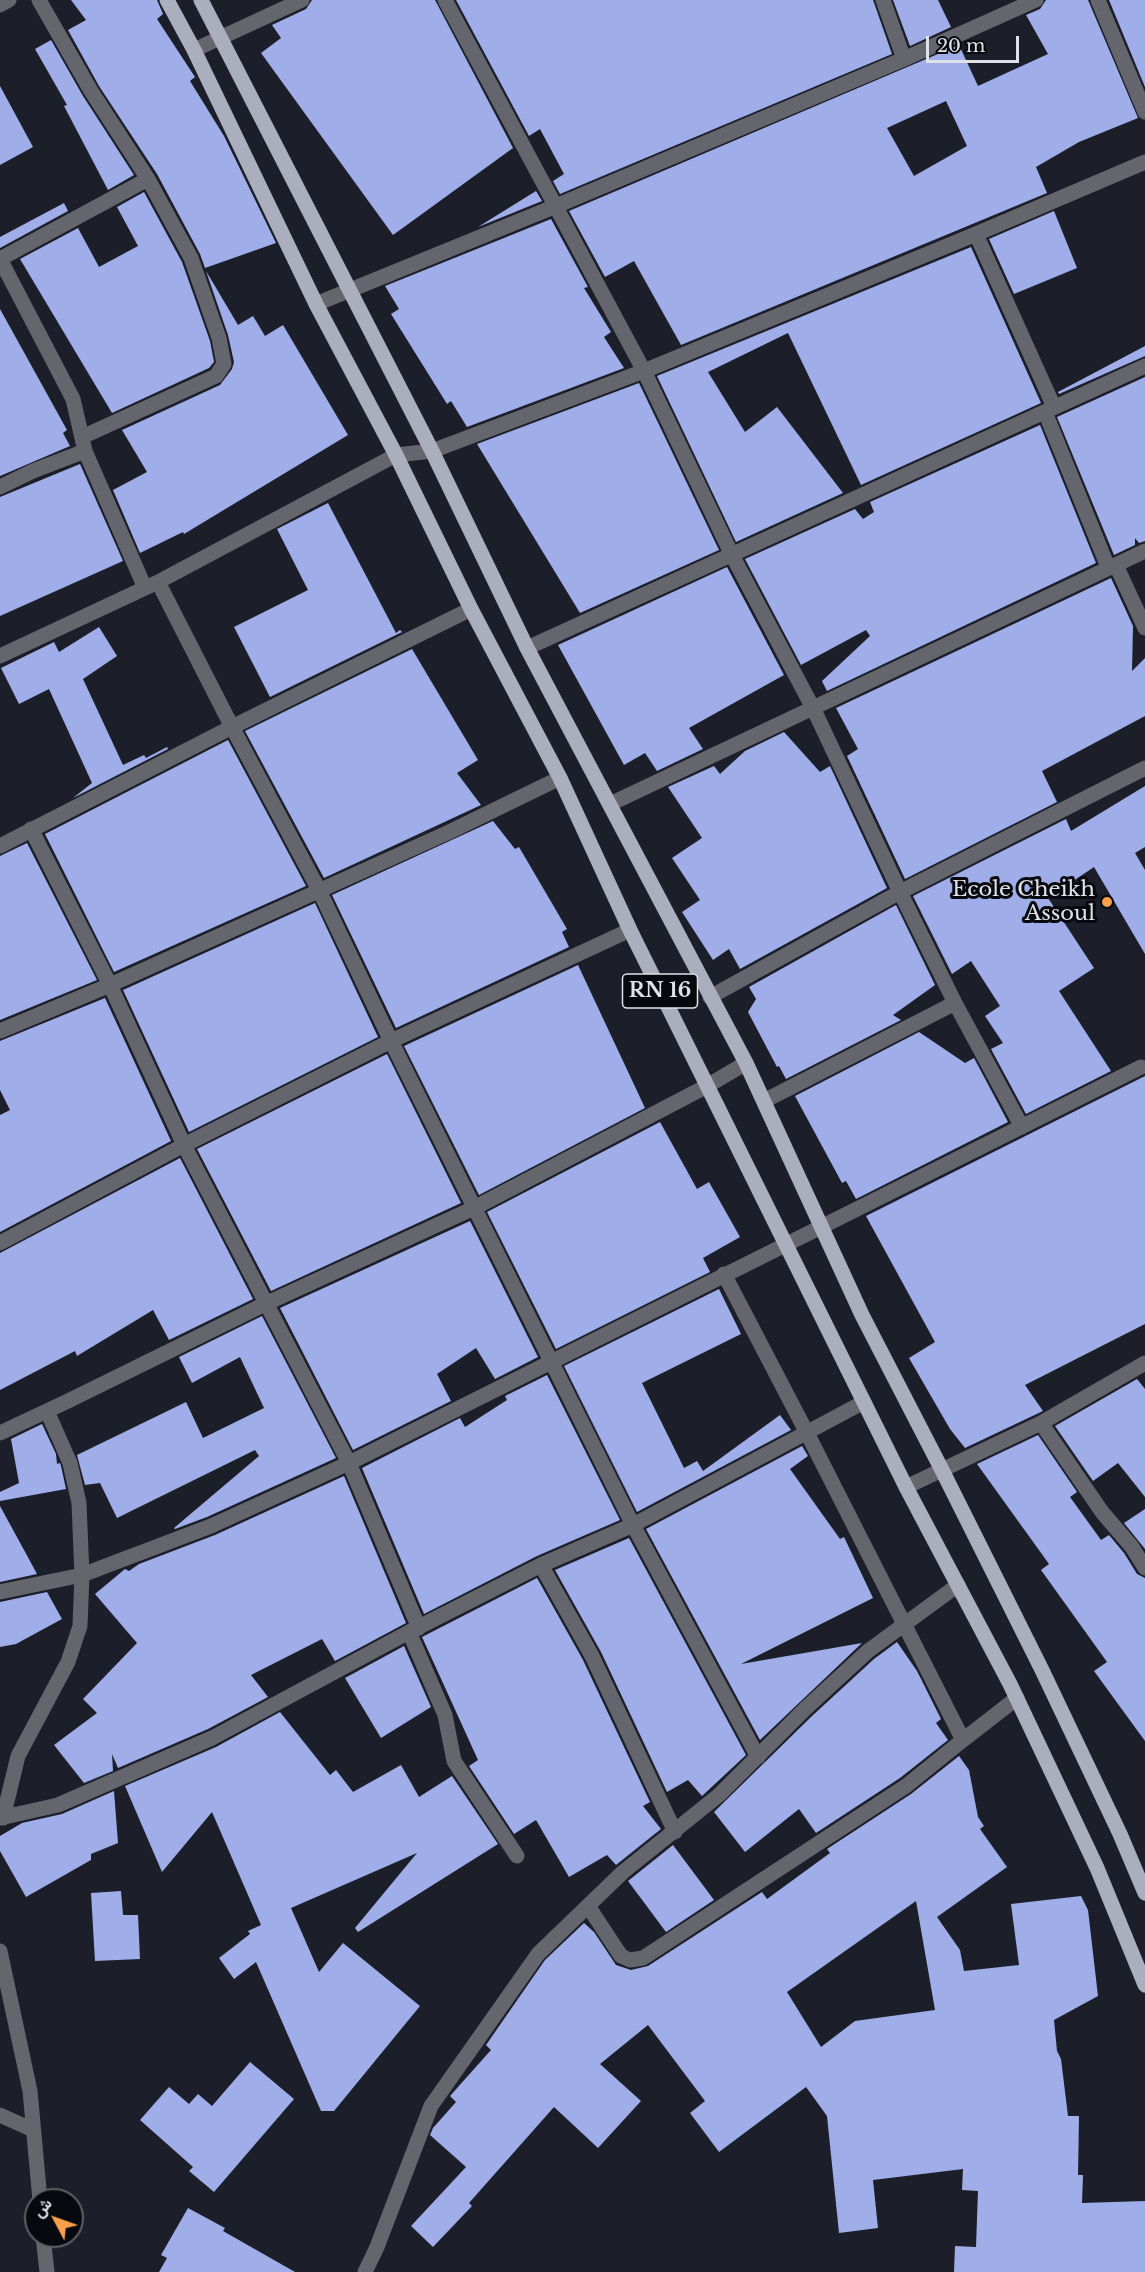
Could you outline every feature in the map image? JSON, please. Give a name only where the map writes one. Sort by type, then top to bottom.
[{"type":"main road","name":"RN 16","points":[[167,0],[194,50],[316,304],[396,455],[471,609],[560,778],[630,930],[906,1487],[1017,1698],[1097,1868],[1145,1985]]},
{"type":"main road","name":"RN 16","points":[[201,0],[432,452],[527,648],[746,1063],[862,1315],[942,1470],[1120,1834],[1145,1893]]},
{"type":"street","points":[[0,5],[9,0]]},
{"type":"street","points":[[0,487],[216,376],[224,364],[219,338],[191,258],[148,179],[92,91],[39,0]]},
{"type":"street","points":[[194,50],[302,0]]},
{"type":"street","points":[[446,0],[644,371],[732,555],[814,710],[955,1003],[1022,1127]]},
{"type":"street","points":[[883,0],[904,58]]},
{"type":"street","points":[[316,304],[556,206],[1036,0]]},
{"type":"street","points":[[1098,0],[1145,112]]},
{"type":"street","points":[[0,656],[151,585],[396,455],[432,452],[644,371],[1145,162]]},
{"type":"street","points":[[148,179],[0,259],[73,399],[84,444],[151,585],[319,890],[391,1041],[633,1524],[758,1757]]},
{"type":"street","points":[[976,234],[1112,566],[1145,628]]},
{"type":"street","points":[[527,648],[1145,366]]},
{"type":"street","points":[[610,804],[814,710],[1145,551]]},
{"type":"street","points":[[0,846],[231,727],[471,609]]},
{"type":"street","points":[[710,997],[900,892],[1145,768]]},
{"type":"street","points":[[0,1031],[110,985],[447,833],[560,778]]},
{"type":"street","points":[[31,829],[110,985],[184,1145],[348,1463],[445,1715],[454,1761],[517,1856]]},
{"type":"street","points":[[0,1243],[184,1145],[391,1041],[630,930]]},
{"type":"street","points":[[764,1101],[955,1003]]},
{"type":"street","points":[[0,1433],[265,1304],[474,1208],[707,1086],[746,1063]]},
{"type":"street","points":[[0,1592],[82,1575],[211,1526],[348,1463],[1141,1067]]},
{"type":"street","points":[[724,1274],[963,1740]]},
{"type":"street","points":[[906,1487],[1041,1424],[1145,1363]]},
{"type":"street","points":[[47,1411],[70,1463],[79,1503],[82,1575],[80,1626],[68,1662],[18,1756],[1,1818],[58,1805],[212,1738],[414,1630],[541,1565],[633,1524],[864,1402]]},
{"type":"street","points":[[1041,1424],[1102,1512],[1132,1547],[1145,1568]]},
{"type":"street","points":[[1132,1547],[1145,1538]]},
{"type":"street","points":[[541,1565],[592,1656],[675,1832]]},
{"type":"street","points":[[365,2272],[377,2247],[431,2106],[538,1954],[623,1872],[718,1795],[868,1651],[958,1585]]},
{"type":"street","points":[[588,1906],[621,1956],[630,1960],[643,1958],[906,1786],[1017,1698]]},
{"type":"street","points":[[0,1951],[30,2091],[39,2188]]},
{"type":"street","points":[[0,2115],[33,2130]]},
{"type":"street","points":[[44,2248],[47,2272]]},
{"type":"building","points":[[71,0],[157,0],[163,14],[157,19],[195,77],[190,81],[224,136],[276,243],[205,268],[200,254],[157,174],[99,86],[68,30],[86,20]]},
{"type":"building","points":[[312,0],[435,0],[513,148],[393,235],[261,53],[281,38],[272,25],[306,9]]},
{"type":"building","points":[[456,0],[873,0],[892,54],[560,194],[553,181],[564,174],[540,129],[529,136]]},
{"type":"building","points":[[893,0],[938,0],[951,27],[910,46]]},
{"type":"building","points":[[1046,0],[1088,0],[1138,118],[1079,142],[1036,167],[1047,193],[681,345],[634,261],[605,277],[569,211],[959,45],[978,86],[1048,54],[1026,15],[1040,9]],"holes":[[[946,101],[967,146],[914,176],[887,128]]]},
{"type":"building","points":[[1109,0],[1145,0],[1145,87]]},
{"type":"building","points":[[51,40],[83,96],[134,175],[108,190],[64,106],[67,105],[35,49]]},
{"type":"building","points":[[0,86],[33,147],[0,165]]},
{"type":"building","points":[[536,191],[542,201],[478,227]]},
{"type":"building","points":[[144,192],[182,262],[210,341],[214,362],[209,368],[112,413],[20,259],[78,228],[99,267],[138,246],[117,207]]},
{"type":"building","points":[[64,203],[68,211],[0,248],[0,237]]},
{"type":"building","points":[[1054,211],[1077,268],[1014,294],[989,239]]},
{"type":"building","points":[[551,219],[588,287],[584,288],[611,332],[604,337],[624,368],[467,427],[451,401],[447,404],[391,314],[399,309],[385,286]]},
{"type":"building","points":[[971,247],[1041,403],[861,485],[788,333],[708,372],[745,432],[777,407],[843,493],[736,542],[657,376]]},
{"type":"building","points":[[206,271],[238,325],[253,316],[265,336],[283,325],[348,435],[184,534],[183,532],[140,553],[113,490],[147,472],[122,430],[220,385],[232,369],[234,362],[228,335]]},
{"type":"building","points":[[0,309],[67,430],[63,433],[70,446],[0,476]]},
{"type":"building","points":[[1145,346],[1145,356],[1059,394],[1058,392]]},
{"type":"building","points":[[1145,377],[1145,541],[1139,543],[1135,538],[1135,545],[1114,555],[1057,417]]},
{"type":"building","points":[[639,383],[719,550],[580,613],[477,444]]},
{"type":"building","points":[[1040,425],[1096,563],[827,691],[822,681],[870,636],[866,630],[801,665],[745,559],[855,509],[863,519],[874,512],[870,502]]},
{"type":"building","points":[[80,464],[123,561],[0,616],[0,497]]},
{"type":"building","points":[[328,503],[396,633],[400,630],[402,632],[270,697],[234,627],[308,590],[277,529]]},
{"type":"building","points":[[727,567],[784,675],[689,728],[703,749],[657,771],[645,753],[624,765],[558,645]]},
{"type":"building","points":[[1111,578],[1133,626],[1132,671],[1145,658],[1145,716],[1042,771],[1057,802],[905,879],[847,756],[858,749],[836,708]]},
{"type":"building","points":[[99,627],[117,656],[83,679],[123,765],[144,755],[146,758],[167,747],[168,749],[73,798],[92,783],[49,689],[19,704],[1,668],[54,642],[59,652]]},
{"type":"building","points":[[412,649],[478,760],[457,773],[481,805],[324,878],[245,731]]},
{"type":"building","points":[[784,732],[820,772],[830,766],[887,888],[740,969],[729,949],[713,960],[682,912],[700,900],[672,858],[702,838],[668,787],[714,766],[720,774],[745,751]]},
{"type":"building","points":[[228,740],[306,886],[114,972],[45,834]]},
{"type":"building","points":[[1145,786],[1145,847],[1135,853],[1145,870],[1145,954],[1094,867],[1048,898],[1094,968],[1059,991],[1111,1071],[1026,1114],[991,1049],[1003,1043],[985,1016],[1000,1006],[971,961],[952,974],[913,896],[1066,819],[1071,831]]},
{"type":"building","points":[[493,821],[515,849],[519,847],[567,929],[562,932],[569,947],[396,1028],[332,895]]},
{"type":"building","points":[[27,843],[97,980],[0,1020],[0,856]]},
{"type":"building","points":[[315,903],[378,1037],[189,1132],[123,990]]},
{"type":"building","points":[[896,905],[935,985],[893,1015],[901,1020],[786,1079],[779,1066],[777,1067],[748,1012],[756,999],[749,987]]},
{"type":"building","points":[[578,965],[645,1108],[479,1195],[404,1046]]},
{"type":"building","points":[[105,998],[171,1141],[0,1232],[0,1115],[10,1110],[0,1090],[0,1041]]},
{"type":"building","points":[[919,1032],[965,1063],[974,1058],[1008,1122],[856,1199],[846,1181],[842,1183],[795,1096]]},
{"type":"building","points":[[387,1054],[461,1203],[271,1291],[197,1149]]},
{"type":"building","points":[[1145,1076],[1145,1324],[1025,1385],[1043,1411],[965,1448],[950,1429],[909,1358],[935,1342],[866,1216]]},
{"type":"building","points":[[660,1122],[697,1189],[709,1182],[740,1237],[703,1258],[710,1272],[556,1349],[487,1212]]},
{"type":"building","points":[[180,1158],[253,1299],[169,1340],[153,1310],[77,1356],[75,1351],[0,1390],[0,1253]]},
{"type":"building","points":[[470,1221],[538,1357],[495,1379],[476,1348],[437,1374],[451,1401],[353,1450],[280,1308]]},
{"type":"building","points":[[719,1289],[741,1334],[642,1383],[684,1468],[697,1461],[703,1471],[780,1415],[791,1430],[637,1512],[564,1366]]},
{"type":"building","points":[[262,1316],[336,1458],[207,1517],[174,1528],[259,1456],[255,1450],[117,1518],[100,1483],[85,1485],[77,1455],[186,1402],[203,1438],[264,1408],[240,1357],[192,1383],[179,1357]]},
{"type":"building","points":[[547,1375],[620,1520],[537,1556],[424,1614],[362,1468],[460,1418],[465,1427],[507,1400],[505,1396]]},
{"type":"building","points":[[1137,1379],[1145,1389],[1145,1497],[1118,1463],[1093,1481],[1055,1426]]},
{"type":"building","points":[[42,1424],[56,1454],[57,1464],[60,1463],[66,1489],[0,1501],[0,1492],[19,1483],[11,1439]]},
{"type":"building","points":[[1038,1435],[1077,1492],[1070,1497],[1101,1540],[1109,1535],[1137,1574],[1145,1578],[1145,1741],[1094,1671],[1107,1662],[1041,1570],[1049,1564],[977,1464]]},
{"type":"building","points":[[802,1446],[808,1456],[790,1469],[840,1539],[844,1537],[873,1598],[741,1664],[862,1643],[760,1740],[646,1529]]},
{"type":"building","points":[[344,1476],[406,1623],[335,1661],[322,1639],[251,1675],[268,1697],[208,1729],[118,1768],[112,1754],[113,1771],[84,1783],[54,1745],[97,1713],[83,1699],[137,1643],[95,1594],[125,1569],[129,1571],[139,1564],[215,1535]]},
{"type":"building","points":[[0,1506],[30,1561],[37,1574],[0,1582]]},
{"type":"building","points":[[1145,1509],[1145,1549],[1124,1523]]},
{"type":"building","points":[[629,1538],[746,1755],[702,1796],[688,1780],[667,1792],[601,1652],[555,1570]]},
{"type":"building","points":[[537,1578],[583,1660],[650,1802],[643,1806],[661,1829],[616,1865],[607,1855],[569,1877],[536,1820],[514,1834],[469,1766],[478,1760],[422,1637]]},
{"type":"building","points":[[47,1592],[62,1619],[16,1644],[0,1647],[0,1602]]},
{"type":"building","points":[[897,1642],[917,1671],[941,1719],[936,1723],[948,1740],[900,1778],[816,1833],[799,1809],[745,1852],[714,1812],[812,1716],[874,1659]]},
{"type":"building","points":[[404,1646],[431,1707],[381,1738],[345,1678]]},
{"type":"building","points":[[280,1712],[330,1775],[336,1770],[353,1792],[401,1765],[419,1797],[452,1776],[498,1844],[358,1932],[355,1928],[417,1853],[291,1908],[319,1972],[343,1943],[420,2006],[334,2111],[321,2111],[256,1962],[234,1979],[219,1958],[250,1934],[248,1931],[261,1925],[212,1812],[162,1872],[125,1786],[216,1747]]},
{"type":"building","points":[[959,1756],[969,1770],[978,1817],[984,1826],[980,1829],[1007,1867],[937,1917],[960,1950],[964,1971],[1019,1965],[1011,1904],[1081,1896],[1088,1910],[1098,1996],[1054,2020],[1057,2051],[1061,2059],[1068,2116],[1079,2116],[1078,2175],[1083,2175],[1082,2203],[1145,2201],[1145,2272],[954,2272],[955,2246],[976,2247],[978,2191],[962,2190],[963,2169],[873,2180],[878,2228],[839,2233],[827,2116],[806,2087],[719,2152],[690,2113],[705,2101],[648,2025],[600,2064],[641,2101],[598,2148],[554,2107],[469,2203],[472,2206],[433,2247],[411,2226],[466,2167],[430,2135],[433,2128],[456,2102],[450,2096],[491,2050],[486,2045],[545,1960],[584,1923],[594,1932],[616,1965],[631,1970],[648,1966],[762,1892],[767,1899],[830,1853],[827,1849],[911,1794]],"holes":[[[916,1901],[935,2010],[855,2021],[821,2047],[787,1992]]]},
{"type":"building","points":[[114,1791],[118,1843],[91,1854],[91,1860],[26,1897],[0,1851],[0,1836],[22,1823],[62,1814]]},
{"type":"building","points":[[673,1845],[714,1900],[666,1932],[628,1881]]},
{"type":"building","points":[[121,1891],[123,1915],[138,1915],[140,1959],[95,1961],[91,1893]]},
{"type":"building","points":[[250,2062],[294,2099],[214,2192],[189,2171],[193,2167],[140,2120],[169,2087],[189,2104],[198,2094],[212,2106]]},
{"type":"building","points":[[188,2208],[225,2228],[223,2231],[295,2272],[159,2272],[167,2258],[161,2255]]},
{"type":"place","name":"Ecole Cheikh Assoul","points":[[1107,902]]}]
